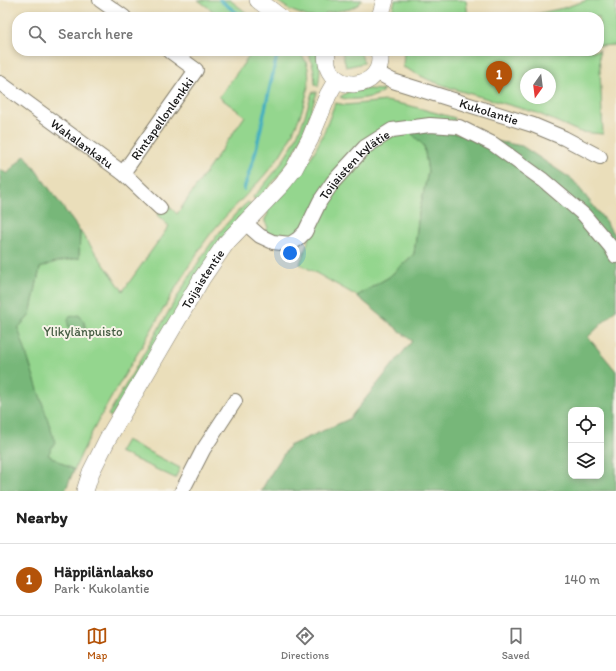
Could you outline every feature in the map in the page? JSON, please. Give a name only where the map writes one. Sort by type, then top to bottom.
[{"type":"street","points":[[100,0],[117,12]]},
{"type":"street","points":[[258,0],[274,12]]},
{"type":"street","points":[[381,12],[385,0]]},
{"type":"street","name":"Rintapellonlenkki","points":[[123,173],[196,70],[177,56]]},
{"type":"street","points":[[327,56],[327,64],[332,75],[337,79],[351,85],[365,82],[376,72],[380,60],[380,56]]},
{"type":"street","name":"Kukolantie","points":[[376,72],[393,81],[533,125],[564,138],[600,157]]},
{"type":"street","name":"Toijaistentie","points":[[85,491],[91,472],[108,438],[158,351],[217,255],[244,222],[282,184],[294,169],[310,139],[328,95],[337,79]]},
{"type":"street","name":"Wahalankatu","points":[[0,83],[123,173],[160,208]]},
{"type":"street","name":"Toijaisten kylätie","points":[[244,222],[260,236],[273,242],[290,244],[305,232],[320,200],[333,182],[365,147],[392,130],[430,125],[459,127],[493,144],[543,180],[584,215],[611,247],[616,256]]},
{"type":"street","points":[[182,491],[203,450],[235,401]]},
{"type":"green space","points":[[198,0],[230,0],[246,12],[214,12]]},
{"type":"green space","points":[[276,0],[362,0],[359,4],[350,9],[333,12],[295,12]]},
{"type":"green space","points":[[395,0],[466,0],[467,12],[392,12]]},
{"type":"green space","points":[[588,0],[616,0],[616,45],[604,46],[604,12],[545,12]]},
{"type":"green space","name":"Ylikylänpuisto","points":[[249,56],[302,56],[305,60],[309,80],[305,102],[289,140],[270,168],[224,218],[195,256],[106,406],[74,470],[48,455],[18,328],[30,315],[40,268],[55,262],[79,258],[80,231],[123,291],[169,226],[157,215],[167,204],[177,214],[245,116],[219,97]]},
{"type":"green space","points":[[310,56],[318,56],[320,73],[318,87],[315,84],[314,70]]},
{"type":"green space","points":[[343,56],[362,56],[364,63],[346,67]]},
{"type":"green space","points":[[404,56],[599,56],[603,134],[580,132],[537,113],[457,90],[429,80],[403,67]]},
{"type":"green space","points":[[368,89],[384,90],[381,93],[370,97],[350,99],[340,97],[349,91]]},
{"type":"green space","points":[[317,92],[304,132],[295,150],[278,177],[256,201],[253,197],[277,169],[293,144],[312,93]]},
{"type":"green space","points":[[386,101],[455,118],[453,125],[392,127],[303,226],[293,234],[285,237],[264,232],[268,227],[265,222],[268,214],[266,209],[287,189],[310,159],[324,132],[335,103],[346,105]]},
{"type":"green space","points":[[408,130],[424,146],[428,172],[419,213],[414,254],[389,277],[357,296],[300,264],[316,219],[336,187],[381,141]]},
{"type":"green space","points":[[408,130],[447,132],[522,146],[573,180],[606,222],[616,238],[616,310],[588,337],[616,371],[616,491],[261,491],[289,446],[349,419],[412,341],[357,296],[389,277],[414,254],[419,213],[428,172],[424,146]]},
{"type":"green space","name":"Ylikylänpuisto","points":[[25,155],[80,231],[79,258],[55,262],[40,268],[30,315],[18,328],[55,442],[48,455],[74,470],[65,491],[0,491],[0,169],[7,174]]},
{"type":"green space","points":[[248,202],[252,205],[111,417],[108,415],[192,272],[223,228]]},
{"type":"green space","points":[[79,315],[84,322],[86,330],[81,335],[73,333],[68,324],[69,317]]},
{"type":"green space","points":[[126,440],[180,468],[175,478],[119,452]]},
{"type":"waterway","points":[[220,0],[236,12]]},
{"type":"waterway","points":[[244,189],[255,154],[277,56]]},
{"type":"place","name":"Häppilänlaakso","points":[[499,94]]}]
